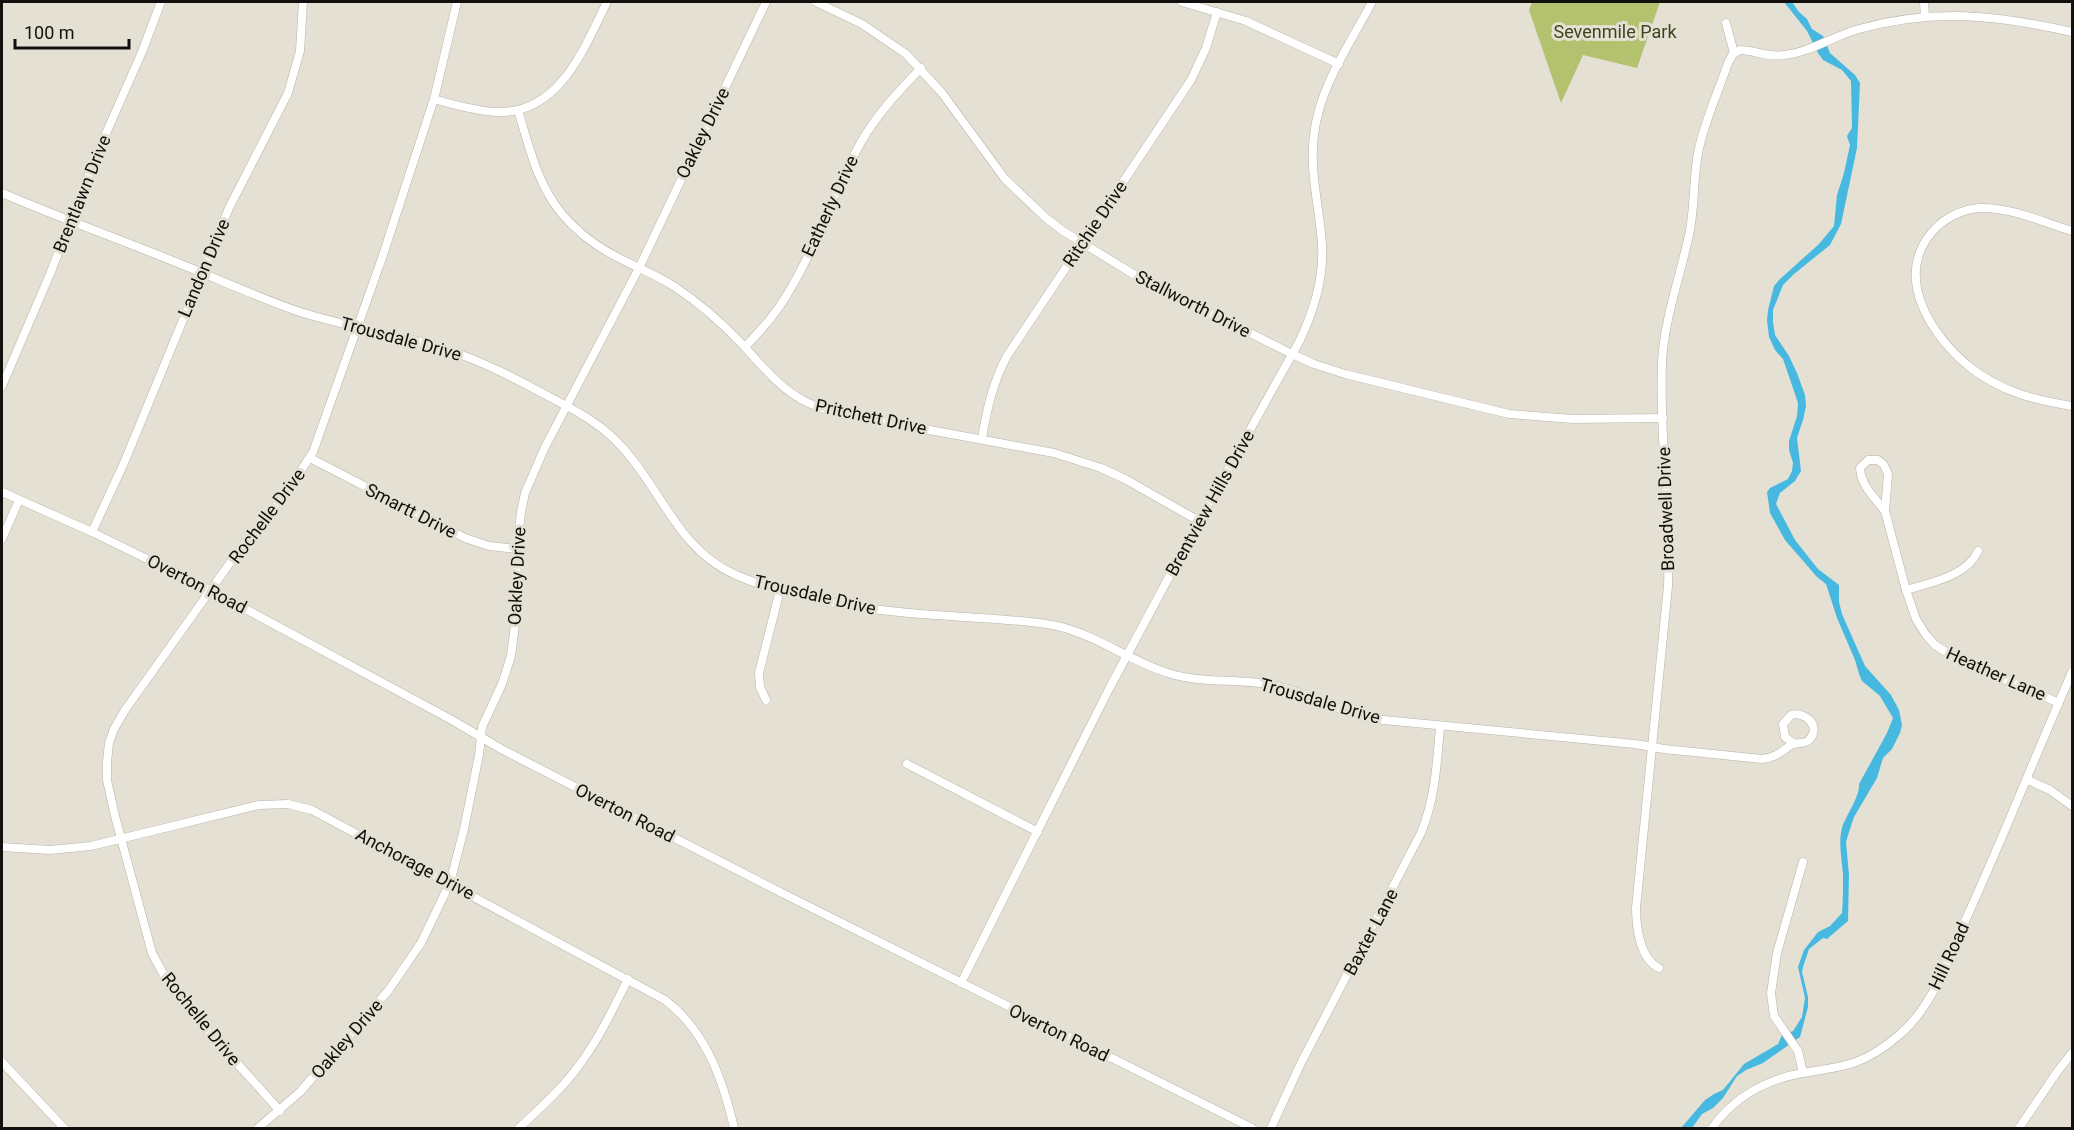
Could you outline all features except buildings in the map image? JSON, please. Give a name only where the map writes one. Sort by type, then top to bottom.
[{"type":"street","name":"Brentlawn Drive","points":[[2,386],[161,2]]},
{"type":"street","name":"Landon Drive","points":[[92,532],[124,463],[244,175],[288,93],[300,51],[303,2]]},
{"type":"street","name":"Rochelle Drive","points":[[280,1111],[182,1002],[163,974],[147,939],[121,839],[107,780],[107,757],[112,735],[125,710],[242,546],[285,495],[310,458],[358,327],[434,99],[457,2]]},
{"type":"street","points":[[434,99],[497,112],[518,110],[544,98],[565,79],[578,59],[607,2]]},
{"type":"street","name":"Oakley Drive","points":[[258,1128],[280,1111],[308,1083],[399,977],[421,943],[450,883],[464,829],[483,723],[506,674],[513,646],[516,617],[517,549],[525,493],[535,468],[639,268],[766,2]]},
{"type":"street","name":"Stallworth Drive","points":[[816,2],[862,24],[906,54],[942,93],[1005,178],[1046,218],[1082,243],[1155,286],[1292,354],[1345,374],[1509,414],[1573,419],[1663,418]]},
{"type":"street","points":[[1182,2],[1259,26],[1339,64]]},
{"type":"street","name":"Brentview Hills Drive","points":[[961,983],[1127,655],[1309,320],[1319,282],[1322,245],[1313,174],[1313,143],[1322,103],[1339,64],[1372,2]]},
{"type":"street","points":[[1924,2],[1925,16]]},
{"type":"street","name":"Ritchie Drive","points":[[982,438],[990,397],[1000,368],[1191,80],[1206,48],[1217,12]]},
{"type":"street","points":[[1726,23],[1735,52],[1743,50],[1760,55],[1779,56],[1793,54],[1828,39],[1871,26],[1925,16],[1999,18],[2073,32]]},
{"type":"street","name":"Broadwell Drive","points":[[1659,968],[1653,965],[1646,954],[1636,918],[1668,569],[1669,526],[1663,418],[1663,351],[1670,310],[1691,223],[1699,152],[1714,100],[1728,63],[1735,52]]},
{"type":"street","name":"Eatherly Drive","points":[[745,347],[768,322],[789,293],[856,151],[868,131],[883,110],[921,69]]},
{"type":"street","name":"Pritchett Drive","points":[[518,110],[533,161],[544,187],[571,224],[620,259],[670,283],[689,297],[712,315],[786,389],[816,406],[843,414],[1046,451],[1101,468],[1140,486],[1199,521]]},
{"type":"street","name":"Trousdale Drive","points":[[2,193],[293,310],[404,337],[460,354],[505,374],[599,426],[620,444],[633,459],[676,526],[702,554],[732,573],[780,590],[836,603],[888,611],[1052,625],[1090,637],[1155,669],[1175,675],[1196,679],[1269,684],[1290,689],[1362,717],[1762,759],[1777,756],[1793,744]]},
{"type":"street","points":[[2073,231],[2000,210],[1981,208],[1966,210],[1948,218],[1930,234],[1919,255],[1915,275],[1918,298],[1925,313],[1942,340],[1970,368],[1997,386],[2014,393],[2073,406]]},
{"type":"street","name":"Smartt Drive","points":[[310,458],[471,541],[489,546],[517,549]]},
{"type":"street","name":"Heather Lane","points":[[1886,511],[1868,490],[1863,480],[1860,468],[1868,460],[1878,460],[1886,470],[1888,481],[1886,511],[1906,590],[1918,623],[1931,641],[1962,661],[2059,703]]},
{"type":"street","name":"Overton Road","points":[[2,492],[92,532],[212,591],[630,816],[1252,1128]]},
{"type":"street","points":[[2,538],[19,500]]},
{"type":"street","points":[[1906,590],[1936,581],[1963,568],[1973,560],[1978,551]]},
{"type":"street","points":[[766,700],[759,684],[759,673],[780,590]]},
{"type":"street","name":"Hill Road","points":[[1712,1128],[1732,1105],[1755,1089],[1774,1080],[1845,1065],[1869,1056],[1900,1035],[1915,1018],[1930,997],[1941,975],[2028,780],[2073,672]]},
{"type":"street","points":[[1801,714],[1810,720],[1813,732],[1805,742],[1793,744],[1785,737],[1783,727],[1788,717],[1801,714]]},
{"type":"street","name":"Baxter Lane","points":[[1271,1128],[1301,1063],[1421,833],[1434,788],[1440,726]]},
{"type":"street","points":[[907,764],[1038,832]]},
{"type":"street","points":[[2028,780],[2050,790],[2073,806]]},
{"type":"street","name":"Anchorage Drive","points":[[2,847],[63,850],[91,846],[251,806],[273,803],[288,804],[319,813],[665,1000],[684,1015],[693,1027],[716,1069],[734,1128]]},
{"type":"street","points":[[1803,862],[1780,941],[1772,978],[1773,1012],[1800,1056],[1803,1073]]},
{"type":"street","points":[[519,1128],[562,1086],[582,1062],[628,979]]},
{"type":"street","points":[[2019,1128],[2057,1072],[2073,1053]]},
{"type":"street","points":[[2,1062],[64,1128]]},
{"type":"green space","name":"Sevenmile Park","points":[[1532,2],[1660,2],[1637,68],[1583,55],[1561,103],[1529,10]]},
{"type":"water","points":[[1784,2],[1792,2],[1807,19],[1812,29],[1823,36],[1830,53],[1855,75],[1860,83],[1857,148],[1841,224],[1830,245],[1783,285],[1773,310],[1775,335],[1797,373],[1805,395],[1806,406],[1797,438],[1801,471],[1795,481],[1780,493],[1776,504],[1795,540],[1818,569],[1839,585],[1842,614],[1865,666],[1891,695],[1899,710],[1902,725],[1892,749],[1883,758],[1877,778],[1854,817],[1846,842],[1849,875],[1848,921],[1827,939],[1823,938],[1809,949],[1803,967],[1808,1007],[1800,1037],[1763,1063],[1737,1076],[1723,1098],[1713,1108],[1702,1114],[1692,1128],[1681,1128],[1705,1100],[1723,1090],[1744,1064],[1778,1044],[1782,1035],[1793,1031],[1802,1017],[1805,998],[1798,967],[1804,950],[1818,932],[1830,926],[1842,913],[1843,875],[1840,846],[1842,828],[1857,795],[1859,784],[1893,718],[1880,696],[1862,681],[1826,584],[1817,577],[1785,540],[1770,513],[1767,492],[1770,488],[1788,479],[1792,471],[1789,441],[1797,416],[1798,403],[1783,359],[1775,350],[1769,337],[1768,310],[1774,286],[1819,244],[1834,226],[1837,195],[1850,145],[1847,136],[1852,128],[1851,81],[1842,70],[1823,60],[1807,31]]}]
